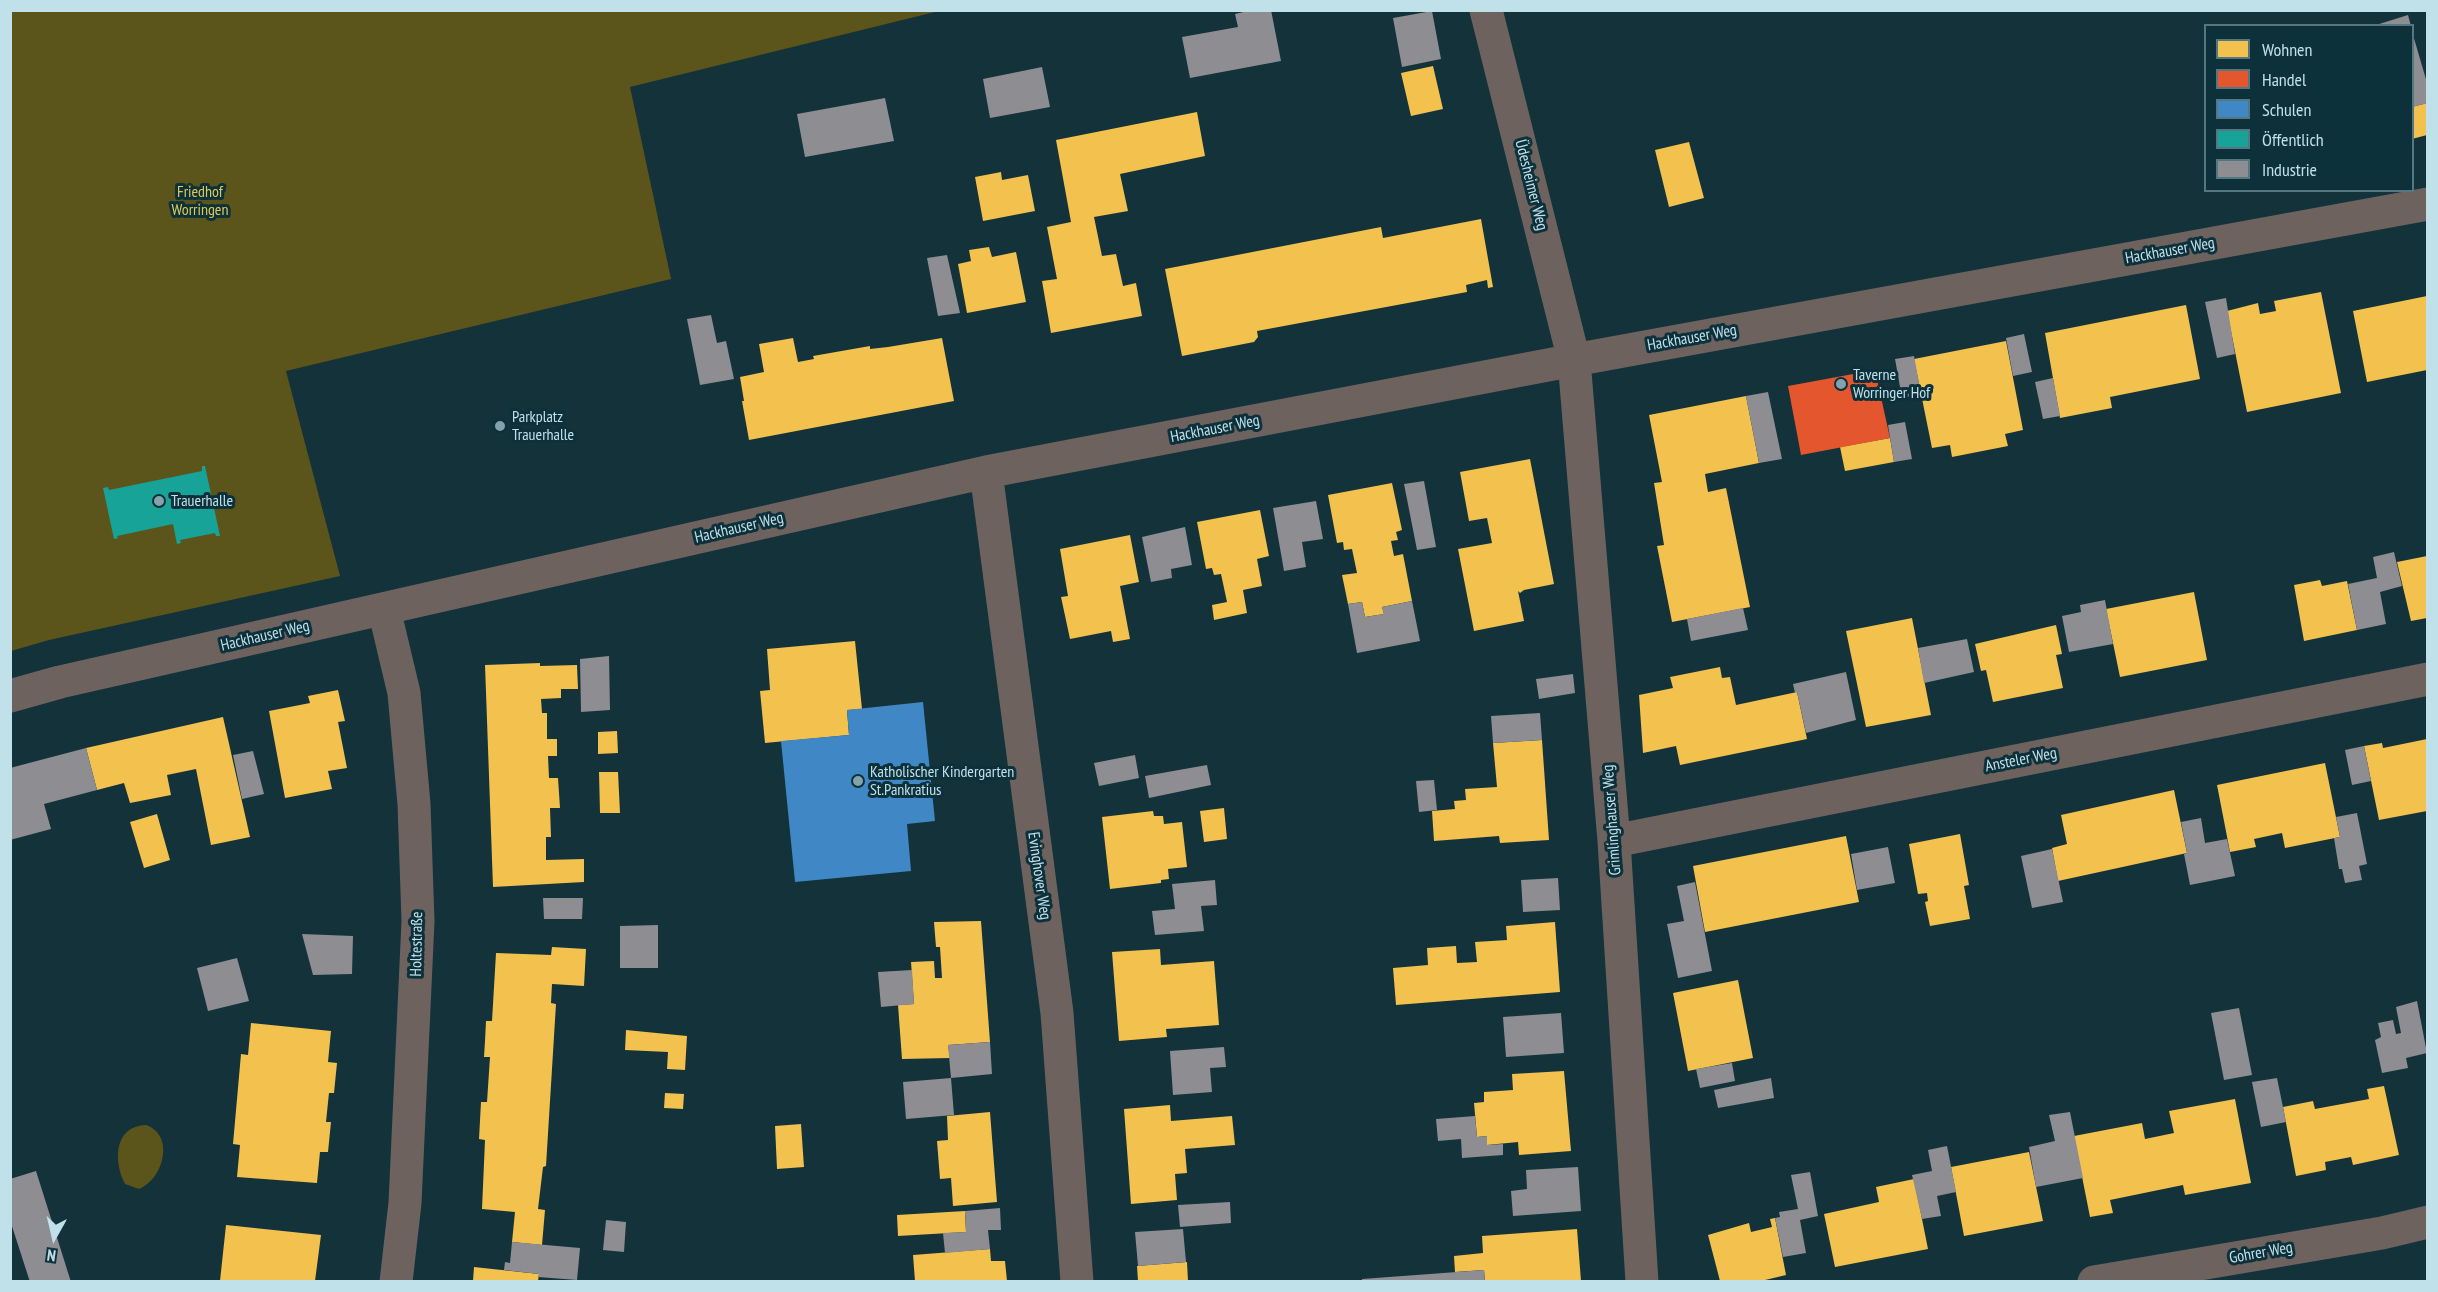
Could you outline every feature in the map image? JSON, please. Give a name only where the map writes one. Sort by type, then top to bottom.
[{"type":"street","name":"Üdesheimer Weg","points":[[1486,10],[1574,360]]},
{"type":"street","name":"Hackhauser Weg","points":[[10,696],[60,682],[986,472],[1574,360],[2427,204]]},
{"type":"street","name":"Grimlinghauser Weg","points":[[1574,360],[1614,841],[1642,1281]]},
{"type":"street","name":"Evinghover Weg","points":[[986,472],[1057,1013],[1077,1281]]},
{"type":"street","name":"Holtestraße","points":[[384,609],[404,693],[414,804],[418,921],[405,1203],[396,1281]]},
{"type":"street","name":"Ansteler Weg","points":[[1614,841],[2427,679]]},
{"type":"street","name":"Gohrer Weg","points":[[2094,1281],[2382,1233],[2427,1222]]},
{"type":"green space","name":"Friedhof Worringen","points":[[11,11],[939,11],[630,87],[671,279],[286,371],[340,576],[49,640],[11,651]]},
{"type":"green space","points":[[146,1125],[155,1130],[161,1138],[163,1157],[155,1176],[139,1189],[125,1184],[118,1155],[122,1138],[128,1131]]},
{"type":"building: Wohnen","points":[[1433,66],[1443,109],[1411,116],[1401,73]]},
{"type":"building: Wohnen","points":[[2427,103],[2427,135],[2414,138],[2414,106]]},
{"type":"building: Wohnen","points":[[1197,112],[1205,156],[1120,174],[1128,211],[1094,217],[1102,256],[1116,254],[1123,286],[1136,283],[1142,316],[1051,333],[1042,281],[1057,279],[1047,227],[1071,222],[1056,140]]},
{"type":"building: Wohnen","points":[[1689,142],[1704,198],[1669,207],[1655,150]]},
{"type":"building: Wohnen","points":[[1001,172],[1002,180],[1028,175],[1035,211],[983,221],[975,177]]},
{"type":"building: Wohnen","points":[[1481,219],[1493,287],[1488,288],[1487,280],[1466,285],[1467,292],[1257,331],[1258,337],[1254,342],[1182,356],[1165,269],[1381,227],[1383,238]]},
{"type":"building: Wohnen","points":[[989,247],[992,257],[1016,252],[1026,302],[967,313],[958,264],[971,261],[969,250]]},
{"type":"building: Wohnen","points":[[2321,292],[2341,393],[2247,412],[2227,311],[2258,303],[2260,314],[2276,311],[2274,301]]},
{"type":"building: Wohnen","points":[[2427,296],[2427,370],[2367,382],[2353,311]]},
{"type":"building: Wohnen","points":[[2186,305],[2200,379],[2110,397],[2112,408],[2060,418],[2045,333]]},
{"type":"building: Wohnen","points":[[793,338],[798,362],[814,359],[813,356],[870,346],[870,349],[942,338],[954,401],[749,440],[740,377],[764,372],[759,344]]},
{"type":"building: Wohnen","points":[[2006,341],[2023,430],[2005,434],[2008,446],[1952,457],[1950,445],[1932,448],[1914,359]]},
{"type":"building: Wohnen","points":[[1746,396],[1759,463],[1705,474],[1708,492],[1726,488],[1750,607],[1672,622],[1657,546],[1664,545],[1654,483],[1662,482],[1649,415]]},
{"type":"building: Wohnen","points":[[1890,438],[1894,462],[1845,471],[1840,447]]},
{"type":"building: Wohnen","points":[[1530,459],[1554,584],[1524,590],[1520,593],[1518,591],[1524,621],[1474,631],[1458,549],[1492,543],[1487,518],[1469,521],[1460,472]]},
{"type":"building: Wohnen","points":[[1392,483],[1402,530],[1396,532],[1398,540],[1391,541],[1394,556],[1403,554],[1412,601],[1382,607],[1384,614],[1365,617],[1362,602],[1348,604],[1342,575],[1357,573],[1352,549],[1344,550],[1343,542],[1337,543],[1328,495]]},
{"type":"building: Wohnen","points":[[1260,510],[1269,556],[1257,559],[1262,586],[1243,590],[1247,613],[1214,620],[1212,605],[1227,602],[1221,574],[1214,575],[1212,568],[1206,569],[1197,522]]},
{"type":"building: Wohnen","points":[[1130,535],[1139,582],[1120,586],[1130,639],[1113,642],[1111,631],[1070,639],[1061,597],[1068,596],[1060,549]]},
{"type":"building: Wohnen","points":[[2427,556],[2427,618],[2411,621],[2397,562]]},
{"type":"building: Wohnen","points":[[2320,580],[2322,586],[2347,581],[2357,630],[2304,641],[2294,585]]},
{"type":"building: Wohnen","points":[[2194,592],[2207,660],[2120,677],[2106,609]]},
{"type":"building: Wohnen","points":[[1912,618],[1931,715],[1866,727],[1846,631]]},
{"type":"building: Wohnen","points":[[2056,625],[2062,654],[2056,655],[2063,688],[1993,702],[1986,670],[1981,671],[1975,644]]},
{"type":"building: Wohnen","points":[[855,641],[862,709],[847,710],[849,735],[765,743],[760,691],[770,690],[767,649]]},
{"type":"building: Wohnen","points":[[540,663],[540,666],[577,665],[578,689],[561,689],[561,698],[541,699],[542,713],[547,713],[547,739],[557,739],[557,756],[548,756],[549,778],[558,778],[560,808],[550,808],[551,837],[546,837],[546,860],[584,859],[584,882],[493,887],[485,665]]},
{"type":"building: Wohnen","points":[[1720,667],[1722,678],[1730,677],[1736,705],[1797,692],[1807,739],[1680,765],[1676,746],[1643,753],[1639,695],[1673,688],[1670,677]]},
{"type":"building: Wohnen","points":[[338,690],[345,721],[338,722],[347,768],[328,771],[332,789],[285,798],[269,711],[310,703],[308,696]]},
{"type":"building: Wohnen","points":[[223,717],[250,837],[211,845],[196,769],[167,775],[171,795],[130,803],[124,783],[97,790],[86,748]]},
{"type":"building: Wohnen","points":[[617,731],[618,753],[598,754],[598,732]]},
{"type":"building: Wohnen","points":[[2427,739],[2427,811],[2379,820],[2364,746],[2382,743],[2383,748]]},
{"type":"building: Wohnen","points":[[1542,740],[1549,840],[1500,843],[1499,836],[1434,841],[1432,811],[1455,809],[1454,801],[1466,800],[1465,789],[1497,787],[1493,743]]},
{"type":"building: Wohnen","points":[[2325,763],[2340,837],[2285,848],[2282,833],[2254,839],[2256,847],[2230,852],[2217,785]]},
{"type":"building: Wohnen","points":[[599,772],[618,772],[620,813],[600,813]]},
{"type":"building: Wohnen","points":[[2174,790],[2187,853],[2058,881],[2052,848],[2067,844],[2061,815]]},
{"type":"building: Wohnen","points":[[1224,808],[1227,839],[1204,842],[1200,811]]},
{"type":"building: Wohnen","points":[[1153,811],[1154,816],[1163,816],[1164,824],[1182,822],[1187,867],[1168,869],[1169,879],[1161,880],[1161,883],[1110,889],[1102,817]]},
{"type":"building: Wohnen","points":[[157,814],[170,860],[144,868],[130,822]]},
{"type":"building: Wohnen","points":[[1960,834],[1969,885],[1964,886],[1970,919],[1930,926],[1925,902],[1928,901],[1927,893],[1918,894],[1909,844]]},
{"type":"building: Wohnen","points":[[1846,836],[1859,902],[1705,932],[1693,866]]},
{"type":"building: Wohnen","points":[[981,921],[990,1042],[948,1045],[950,1058],[902,1059],[898,1005],[914,1004],[911,962],[934,961],[935,978],[942,978],[940,947],[936,947],[934,922]]},
{"type":"building: Wohnen","points":[[1555,922],[1560,992],[1396,1005],[1393,968],[1428,965],[1427,948],[1456,946],[1457,963],[1477,962],[1475,942],[1507,940],[1506,926]]},
{"type":"building: Wohnen","points":[[552,947],[586,949],[584,986],[552,984],[551,1003],[556,1004],[546,1166],[543,1167],[538,1209],[545,1210],[542,1245],[512,1242],[515,1212],[482,1209],[485,1140],[479,1139],[481,1102],[487,1102],[490,1057],[484,1057],[486,1021],[492,1021],[496,953],[551,955]]},
{"type":"building: Wohnen","points":[[1160,949],[1161,965],[1214,961],[1219,1025],[1166,1029],[1167,1037],[1119,1041],[1112,952]]},
{"type":"building: Wohnen","points":[[1738,980],[1753,1058],[1688,1071],[1673,993]]},
{"type":"building: Wohnen","points":[[251,1023],[331,1031],[328,1062],[337,1063],[334,1093],[329,1093],[326,1122],[331,1122],[328,1152],[320,1152],[317,1183],[237,1177],[240,1145],[233,1144],[241,1054],[248,1055]]},
{"type":"building: Wohnen","points":[[626,1030],[687,1036],[685,1070],[667,1069],[668,1052],[625,1050]]},
{"type":"building: Wohnen","points":[[1564,1071],[1571,1151],[1519,1155],[1518,1142],[1487,1145],[1487,1136],[1477,1137],[1474,1103],[1484,1102],[1484,1092],[1513,1090],[1512,1074]]},
{"type":"building: Wohnen","points":[[2384,1086],[2399,1155],[2353,1165],[2351,1157],[2325,1162],[2326,1170],[2296,1176],[2283,1107],[2313,1101],[2315,1109],[2369,1099],[2367,1089]]},
{"type":"building: Wohnen","points":[[665,1093],[684,1094],[683,1109],[664,1108]]},
{"type":"building: Wohnen","points":[[2235,1099],[2251,1183],[2185,1195],[2183,1185],[2110,1200],[2113,1213],[2090,1217],[2074,1136],[2142,1123],[2145,1139],[2174,1133],[2169,1111]]},
{"type":"building: Wohnen","points":[[1170,1105],[1171,1121],[1232,1116],[1235,1145],[1185,1149],[1187,1173],[1175,1174],[1177,1200],[1131,1204],[1124,1109]]},
{"type":"building: Wohnen","points":[[990,1112],[997,1202],[953,1206],[951,1178],[940,1179],[937,1141],[948,1140],[947,1116]]},
{"type":"building: Wohnen","points":[[801,1124],[804,1167],[777,1169],[775,1126]]},
{"type":"building: Wohnen","points":[[2029,1152],[2043,1221],[1964,1236],[1951,1167]]},
{"type":"building: Wohnen","points":[[1914,1179],[1928,1249],[1835,1267],[1824,1214],[1879,1202],[1876,1187]]},
{"type":"building: Wohnen","points":[[965,1211],[966,1232],[898,1236],[897,1215]]},
{"type":"building: Wohnen","points":[[1775,1218],[1786,1275],[1761,1281],[1720,1281],[1708,1235],[1749,1223],[1751,1232],[1772,1227],[1770,1219]]},
{"type":"building: Wohnen","points":[[226,1225],[321,1235],[315,1281],[220,1281]]},
{"type":"building: Wohnen","points":[[1577,1229],[1581,1281],[1485,1281],[1484,1270],[1455,1272],[1454,1256],[1483,1253],[1482,1236]]},
{"type":"building: Wohnen","points":[[990,1249],[991,1261],[1005,1261],[1007,1281],[915,1281],[913,1255]]},
{"type":"building: Wohnen","points":[[1187,1262],[1188,1281],[1138,1281],[1137,1266]]},
{"type":"building: Wohnen","points":[[474,1267],[539,1274],[538,1281],[473,1281]]},
{"type":"building: Handel","points":[[1875,370],[1890,438],[1801,455],[1788,386]]},
{"type":"building: Schulen","name":"Katholischer Kindergarten St.Pankratius","points":[[923,702],[935,821],[907,824],[911,871],[795,882],[781,741],[849,735],[847,710]]},
{"type":"building: Öffentlich","name":"Trauerhalle","points":[[202,466],[205,466],[220,536],[216,536],[215,533],[180,540],[181,543],[177,544],[173,524],[117,536],[118,538],[114,539],[103,488],[108,487],[109,490],[202,471]]},
{"type":"building: Industrie","points":[[1252,10],[1271,10],[1281,61],[1190,78],[1182,37],[1238,27],[1235,14]]},
{"type":"building: Industrie","points":[[1432,11],[1441,59],[1402,67],[1393,18]]},
{"type":"building: Industrie","points":[[2408,15],[2410,24],[2379,24]]},
{"type":"building: Industrie","points":[[2414,38],[2428,86],[2428,103],[2414,106]]},
{"type":"building: Industrie","points":[[1042,67],[1050,107],[990,118],[983,79]]},
{"type":"building: Industrie","points":[[885,98],[894,141],[805,157],[797,114]]},
{"type":"building: Industrie","points":[[947,255],[960,313],[938,316],[927,258]]},
{"type":"building: Industrie","points":[[2226,298],[2235,354],[2217,358],[2205,302]]},
{"type":"building: Industrie","points":[[711,315],[717,343],[726,341],[734,379],[700,385],[687,319]]},
{"type":"building: Industrie","points":[[2024,334],[2032,372],[2013,376],[2006,338]]},
{"type":"building: Industrie","points":[[1914,356],[1921,394],[1902,398],[1895,359]]},
{"type":"building: Industrie","points":[[2053,378],[2060,416],[2043,419],[2035,382]]},
{"type":"building: Industrie","points":[[1768,392],[1782,459],[1759,463],[1746,396]]},
{"type":"building: Industrie","points":[[1905,422],[1912,459],[1894,462],[1888,425]]},
{"type":"building: Industrie","points":[[1424,481],[1436,547],[1417,550],[1404,484]]},
{"type":"building: Industrie","points":[[1316,501],[1323,539],[1302,542],[1306,567],[1284,571],[1273,508]]},
{"type":"building: Industrie","points":[[1185,527],[1192,565],[1171,569],[1172,578],[1151,582],[1142,537]]},
{"type":"building: Industrie","points":[[2394,552],[2402,586],[2380,592],[2386,624],[2357,630],[2348,584],[2377,578],[2373,557]]},
{"type":"building: Industrie","points":[[2105,600],[2113,644],[2069,652],[2062,616],[2081,612],[2080,605]]},
{"type":"building: Industrie","points":[[1412,601],[1420,641],[1357,653],[1348,604],[1362,602],[1365,617],[1384,614],[1382,607]]},
{"type":"building: Industrie","points":[[1743,608],[1748,630],[1691,641],[1687,619]]},
{"type":"building: Industrie","points":[[1967,639],[1974,672],[1924,683],[1918,648]]},
{"type":"building: Industrie","points":[[609,656],[610,710],[581,712],[580,659]]},
{"type":"building: Industrie","points":[[1846,672],[1856,720],[1806,733],[1797,692],[1795,693],[1793,684]]},
{"type":"building: Industrie","points":[[1573,674],[1575,693],[1539,699],[1536,679]]},
{"type":"building: Industrie","points":[[1540,713],[1542,740],[1493,743],[1491,716]]},
{"type":"building: Industrie","points":[[2364,746],[2371,781],[2352,785],[2345,750]]},
{"type":"building: Industrie","points":[[86,748],[97,790],[44,804],[51,829],[10,840],[10,768]]},
{"type":"building: Industrie","points":[[253,751],[264,794],[242,799],[233,755]]},
{"type":"building: Industrie","points":[[1135,755],[1139,778],[1099,786],[1094,763]]},
{"type":"building: Industrie","points":[[1207,765],[1211,785],[1149,798],[1145,776]]},
{"type":"building: Industrie","points":[[1434,780],[1437,810],[1419,812],[1416,781]]},
{"type":"building: Industrie","points":[[2357,813],[2367,864],[2359,866],[2362,880],[2345,883],[2342,869],[2339,869],[2334,838],[2340,837],[2336,817]]},
{"type":"building: Industrie","points":[[2201,818],[2205,843],[2227,839],[2235,876],[2190,885],[2181,822]]},
{"type":"building: Industrie","points":[[1888,847],[1895,883],[1857,890],[1851,854]]},
{"type":"building: Industrie","points":[[2052,849],[2063,902],[2032,908],[2021,856]]},
{"type":"building: Industrie","points":[[1558,878],[1560,910],[1523,912],[1521,880]]},
{"type":"building: Industrie","points":[[1215,880],[1217,905],[1201,906],[1204,931],[1155,935],[1152,911],[1175,909],[1172,884]]},
{"type":"building: Industrie","points":[[1695,882],[1712,971],[1678,978],[1667,924],[1684,921],[1677,886]]},
{"type":"building: Industrie","points":[[543,898],[583,898],[582,919],[544,919]]},
{"type":"building: Industrie","points":[[658,925],[658,968],[620,968],[620,926]]},
{"type":"building: Industrie","points":[[302,934],[353,936],[352,974],[313,975]]},
{"type":"building: Industrie","points":[[237,958],[249,1001],[208,1011],[197,968]]},
{"type":"building: Industrie","points":[[912,970],[914,1004],[881,1007],[878,972]]},
{"type":"building: Industrie","points":[[2417,1001],[2427,1053],[2406,1058],[2408,1068],[2382,1073],[2375,1040],[2381,1037],[2378,1023],[2393,1020],[2396,1034],[2401,1033],[2396,1007]]},
{"type":"building: Industrie","points":[[2239,1008],[2252,1075],[2224,1080],[2211,1013]]},
{"type":"building: Industrie","points":[[1561,1013],[1564,1053],[1506,1057],[1503,1017]]},
{"type":"building: Industrie","points":[[990,1042],[992,1074],[951,1078],[948,1045]]},
{"type":"building: Industrie","points":[[1224,1047],[1226,1067],[1210,1068],[1212,1092],[1173,1095],[1170,1051]]},
{"type":"building: Industrie","points":[[1732,1063],[1735,1081],[1700,1088],[1696,1069]]},
{"type":"building: Industrie","points":[[951,1078],[954,1115],[906,1119],[903,1082]]},
{"type":"building: Industrie","points":[[1771,1078],[1774,1098],[1718,1108],[1714,1090]]},
{"type":"building: Industrie","points":[[2277,1078],[2286,1122],[2261,1127],[2252,1082]]},
{"type":"building: Industrie","points":[[2070,1112],[2083,1178],[2036,1187],[2029,1147],[2055,1141],[2049,1115]]},
{"type":"building: Industrie","points":[[1475,1116],[1477,1137],[1487,1136],[1487,1145],[1503,1144],[1503,1155],[1462,1158],[1461,1139],[1438,1141],[1436,1119]]},
{"type":"building: Industrie","points":[[1947,1146],[1956,1192],[1937,1196],[1941,1216],[1922,1219],[1912,1175],[1932,1171],[1928,1150]]},
{"type":"building: Industrie","points":[[1578,1167],[1581,1211],[1513,1216],[1511,1191],[1527,1189],[1526,1170]]},
{"type":"building: Industrie","points":[[36,1171],[71,1282],[30,1282],[10,1220],[10,1179]]},
{"type":"building: Industrie","points":[[1810,1172],[1818,1216],[1800,1220],[1806,1253],[1783,1257],[1775,1218],[1780,1217],[1779,1212],[1798,1209],[1791,1175]]},
{"type":"building: Industrie","points":[[1230,1202],[1231,1223],[1180,1227],[1178,1205]]},
{"type":"building: Industrie","points":[[1000,1208],[1001,1230],[988,1230],[990,1249],[945,1253],[943,1233],[966,1232],[965,1211]]},
{"type":"building: Industrie","points":[[606,1220],[626,1222],[624,1252],[603,1250]]},
{"type":"building: Industrie","points":[[1183,1229],[1186,1262],[1138,1266],[1135,1232]]},
{"type":"building: Industrie","points":[[512,1242],[580,1248],[577,1280],[538,1277],[539,1274],[504,1270],[505,1262],[510,1263]]},
{"type":"building: Industrie","points":[[1484,1270],[1485,1282],[1362,1282],[1362,1279]]},
{"type":"place","name":"Taverne Worringer Hof","points":[[1841,384]]},
{"type":"place","name":"Parkplatz Trauerhalle","points":[[500,426]]},
{"type":"place","name":"Trauerhalle","points":[[159,501]]},
{"type":"place","name":"Katholischer Kindergarten St.Pankratius","points":[[858,781]]}]
